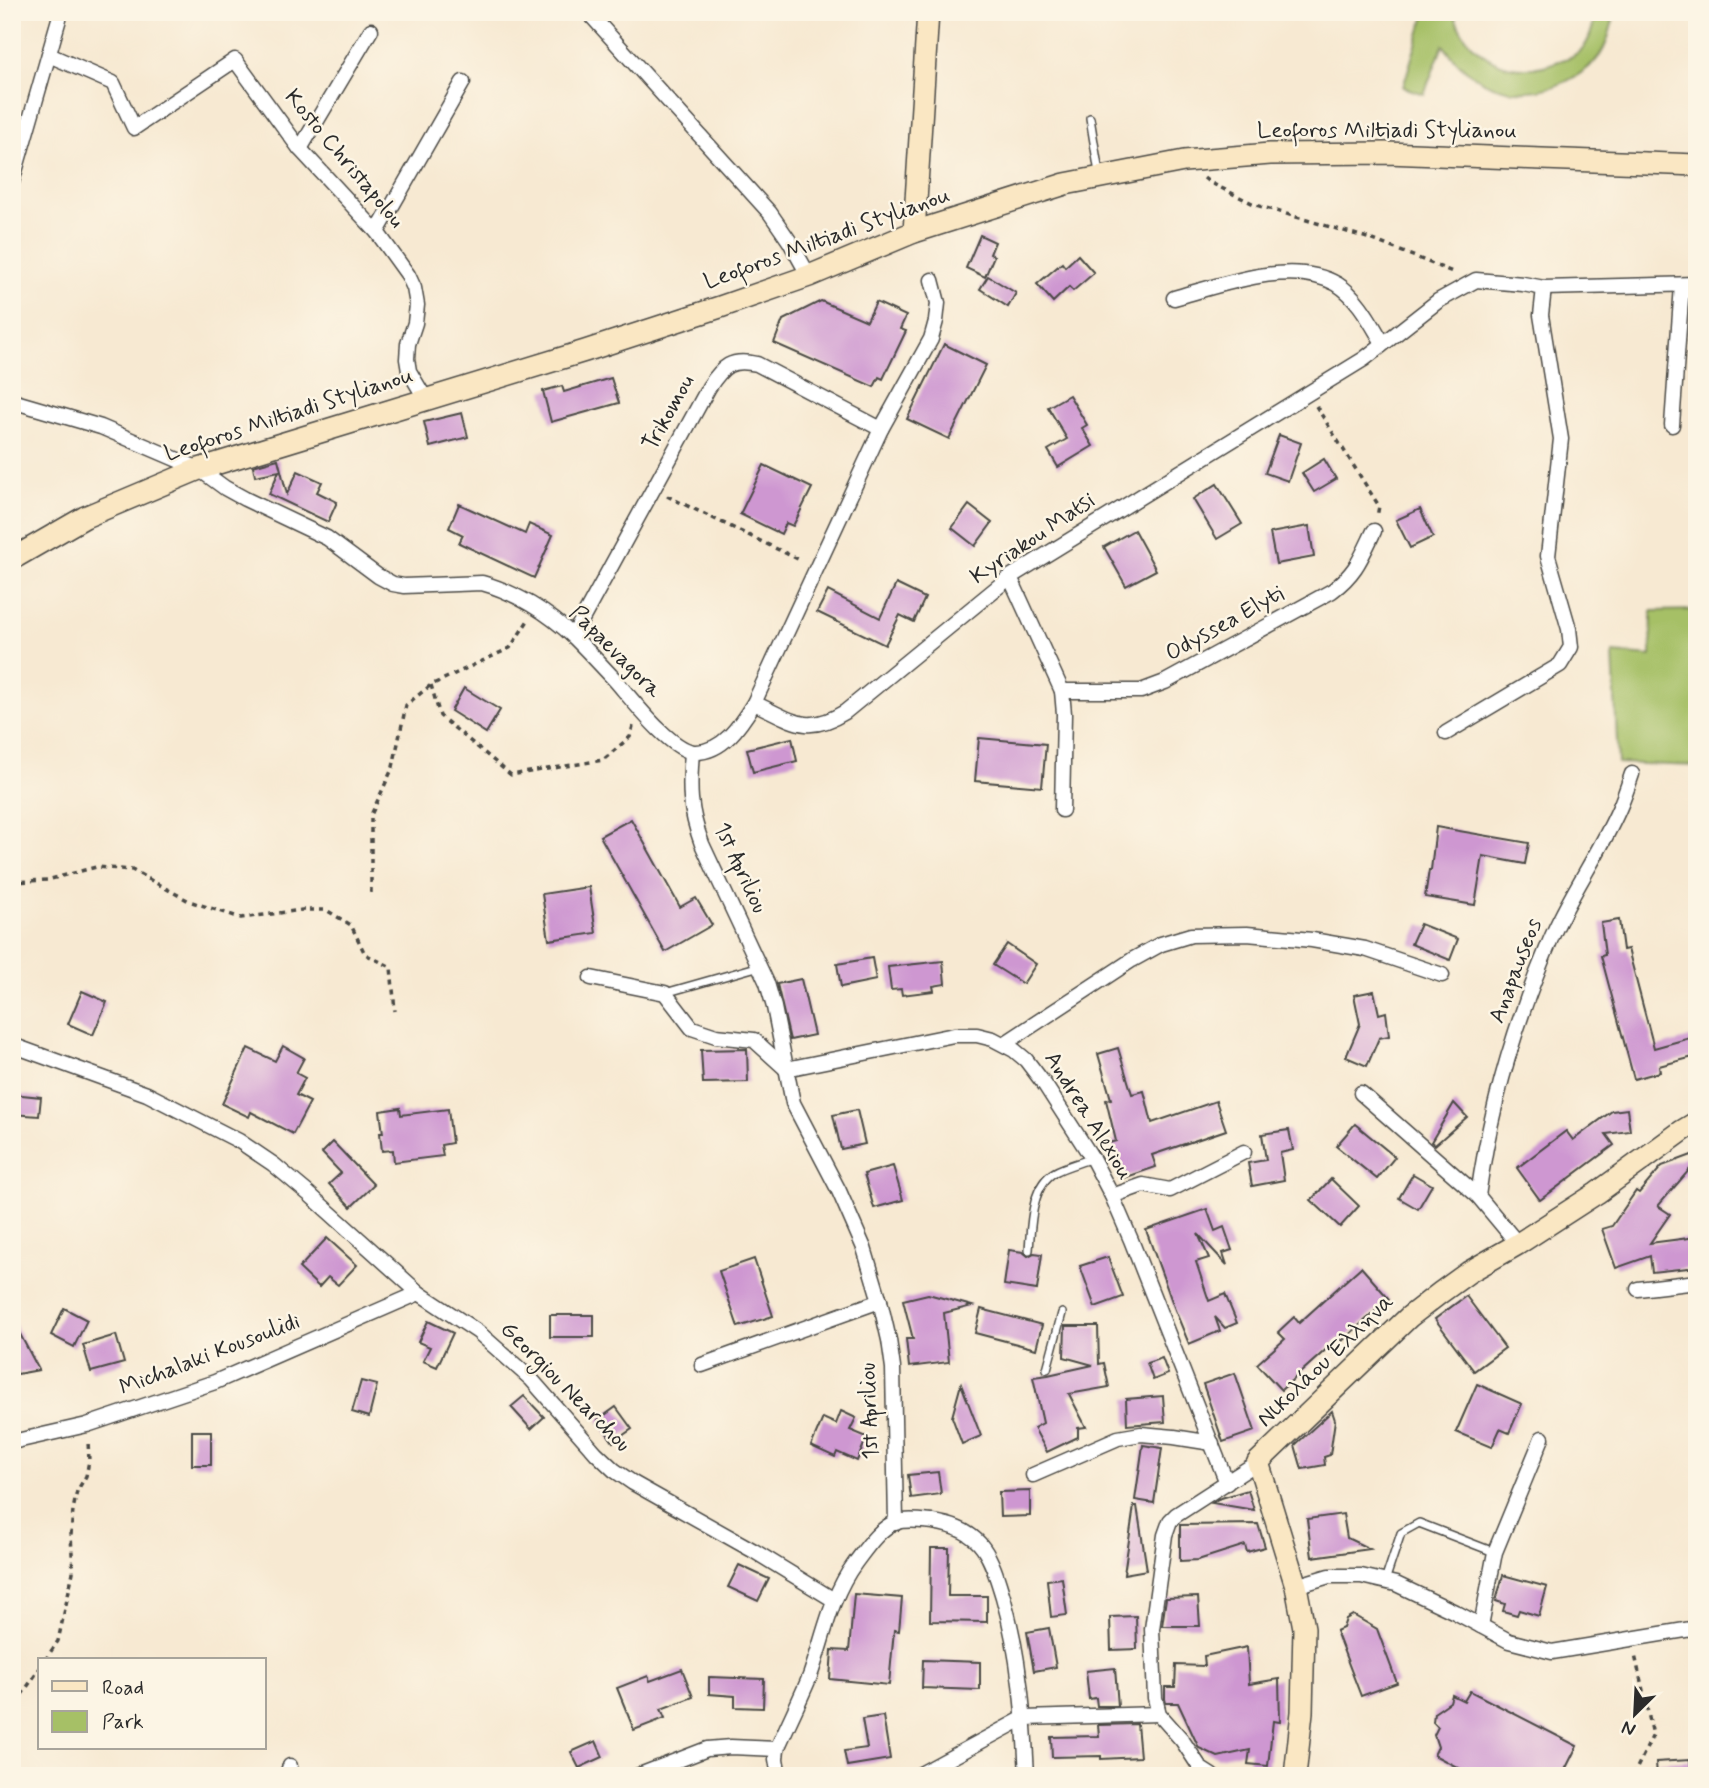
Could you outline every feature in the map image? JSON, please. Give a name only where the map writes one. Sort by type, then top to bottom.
[{"type":"main road","points":[[914,232],[928,12]]},
{"type":"main road","name":"Leoforos Miltiadi Stylianou","points":[[12,559],[86,517],[199,469],[597,347],[809,276],[914,232],[1065,184],[1184,161],[1270,154],[1387,153],[1697,165]]},
{"type":"main road","name":"Νικολάου Έλληνα","points":[[1295,1776],[1302,1712],[1304,1628],[1296,1586],[1258,1462],[1409,1317],[1469,1272],[1597,1193],[1697,1122]]},
{"type":"street","points":[[12,182],[14,166],[61,12]]},
{"type":"street","points":[[589,12],[770,213],[809,276]]},
{"type":"street","points":[[300,149],[371,30]]},
{"type":"street","name":"Kosto Christapolou","points":[[49,55],[113,83],[134,128],[235,60],[300,149],[377,232],[408,275],[418,305],[407,359],[409,371],[425,398]]},
{"type":"street","points":[[377,232],[463,82]]},
{"type":"street","points":[[1174,298],[1260,275],[1311,275],[1337,285],[1359,304],[1383,343]]},
{"type":"street","points":[[692,752],[716,746],[729,737],[754,703],[881,429],[931,339],[938,303],[932,280]]},
{"type":"street","points":[[1476,280],[1544,288],[1689,285],[1672,425]]},
{"type":"street","name":"Kyriakou Matsi","points":[[754,703],[799,723],[816,725],[830,721],[845,712],[1010,577],[1364,359],[1438,301],[1476,280]]},
{"type":"street","points":[[1446,733],[1560,665],[1570,647],[1569,629],[1548,556],[1561,439],[1541,315],[1544,288]]},
{"type":"street","name":"Trikomou","points":[[573,636],[703,398],[720,371],[729,364],[743,360],[757,363],[881,429]]},
{"type":"street","name":"Papaevagora","points":[[12,401],[101,427],[199,469],[244,499],[327,538],[393,584],[404,586],[482,583],[504,591],[552,619],[573,636],[666,736],[692,752]]},
{"type":"street","name":"Odyssea Elyti","points":[[1062,691],[1141,691],[1165,682],[1332,591],[1346,580],[1357,565],[1374,531]]},
{"type":"street","points":[[1010,577],[1062,691],[1062,810]]},
{"type":"street","name":"1st Apriliou","points":[[692,752],[689,783],[694,822],[767,983],[793,1103],[839,1191],[864,1248],[880,1301],[893,1368],[896,1522]]},
{"type":"street","name":"Anapauseos","points":[[1478,1196],[1488,1137],[1515,1034],[1550,941],[1619,809],[1632,774]]},
{"type":"street","points":[[1004,1044],[1132,960],[1161,944],[1191,935],[1247,934],[1312,940],[1366,949],[1442,975]]},
{"type":"street","points":[[591,978],[665,993],[692,1028],[716,1036],[754,1040],[786,1069]]},
{"type":"street","name":"Andrea Alexiou","points":[[786,1069],[954,1035],[977,1035],[1004,1044],[1026,1060],[1092,1158],[1112,1196],[1227,1483]]},
{"type":"street","name":"Georgiou Nearchou","points":[[12,1045],[147,1094],[239,1141],[273,1164],[309,1194],[419,1293],[478,1332],[531,1379],[614,1470],[834,1600]]},
{"type":"street","points":[[1361,1093],[1478,1196],[1518,1244]]},
{"type":"street","points":[[1112,1196],[1143,1185],[1170,1190],[1244,1152]]},
{"type":"street","points":[[1638,1289],[1697,1282]]},
{"type":"street","name":"Michalaki Kousoulidi","points":[[12,1442],[87,1425],[215,1382],[419,1293]]},
{"type":"street","points":[[702,1365],[880,1301]]},
{"type":"street","points":[[1033,1475],[1118,1438],[1141,1434],[1212,1443]]},
{"type":"street","points":[[1481,1626],[1495,1552],[1542,1438]]},
{"type":"street","points":[[1212,1776],[1201,1769],[1182,1740],[1159,1714],[1155,1698],[1152,1629],[1167,1528],[1176,1515],[1258,1462]]},
{"type":"street","points":[[779,1776],[777,1749],[810,1675],[842,1583],[884,1530],[896,1522],[920,1521],[948,1525],[964,1531],[984,1549],[997,1577],[1014,1636],[1024,1718],[1027,1776]]},
{"type":"street","points":[[1296,1586],[1329,1576],[1361,1576],[1395,1584],[1509,1641],[1552,1652],[1697,1628]]},
{"type":"street","points":[[917,1776],[1024,1718],[1159,1714]]},
{"type":"street","points":[[637,1776],[707,1749],[777,1749]]},
{"type":"lane","points":[[1090,118],[1099,177]]},
{"type":"lane","points":[[665,993],[760,967]]},
{"type":"lane","points":[[1029,1250],[1033,1208],[1044,1180],[1054,1172],[1092,1158]]},
{"type":"lane","points":[[1047,1369],[1062,1314]]},
{"type":"lane","points":[[1385,1582],[1401,1532],[1419,1523],[1495,1552]]},
{"type":"path","points":[[1184,161],[1209,182],[1256,205],[1371,239],[1444,270],[1476,280]]},
{"type":"path","points":[[1308,393],[1379,506],[1374,531]]},
{"type":"path","points":[[653,489],[817,568]]},
{"type":"path","points":[[371,893],[371,815],[393,767],[406,705],[431,685],[510,648],[536,609]]},
{"type":"path","points":[[431,685],[440,716],[511,775],[603,761],[630,737],[640,709]]},
{"type":"path","points":[[12,882],[47,880],[96,867],[132,870],[189,901],[241,918],[302,910],[326,910],[351,925],[365,954],[391,967],[395,1011]]},
{"type":"path","points":[[46,1658],[58,1641],[74,1572],[71,1535],[73,1510],[89,1461],[87,1425]]},
{"type":"path","points":[[1632,1639],[1653,1735],[1633,1776]]},
{"type":"path","points":[[12,1699],[23,1693],[38,1671]]},
{"type":"green space","points":[[1426,12],[1454,12],[1464,35],[1481,53],[1503,64],[1527,68],[1547,65],[1575,55],[1588,40],[1596,12],[1615,12],[1599,56],[1586,70],[1566,81],[1541,90],[1502,89],[1467,71],[1443,45],[1424,94],[1403,87]]},
{"type":"green space","points":[[1697,610],[1697,766],[1618,763],[1613,653],[1651,656],[1652,611]]},
{"type":"building","points":[[980,235],[995,242],[990,254],[994,256],[985,277],[966,268]]},
{"type":"building","points":[[1078,255],[1094,273],[1073,291],[1069,287],[1053,302],[1037,284],[1062,263],[1065,267]]},
{"type":"building","points":[[988,276],[1016,293],[1008,307],[980,289]]},
{"type":"building","points":[[821,301],[867,321],[876,302],[906,316],[900,329],[906,331],[883,379],[879,377],[874,387],[774,343],[783,320]]},
{"type":"building","points":[[944,344],[986,365],[949,439],[907,419]]},
{"type":"building","points":[[611,378],[619,403],[551,422],[543,391],[562,386],[564,392]]},
{"type":"building","points":[[1069,395],[1087,425],[1082,428],[1093,446],[1058,467],[1048,450],[1067,439],[1048,407]]},
{"type":"building","points":[[462,413],[468,437],[430,447],[424,422]]},
{"type":"building","points":[[1279,435],[1301,443],[1288,481],[1265,473]]},
{"type":"building","points":[[278,459],[287,494],[298,471],[322,482],[317,492],[337,502],[328,522],[269,494],[279,471],[255,476],[253,466]]},
{"type":"building","points":[[1324,459],[1336,479],[1314,492],[1302,473]]},
{"type":"building","points":[[764,465],[812,488],[793,526],[786,523],[781,534],[740,514]]},
{"type":"building","points":[[1217,484],[1242,524],[1217,539],[1193,499]]},
{"type":"building","points":[[459,504],[525,534],[529,524],[553,535],[534,578],[459,543],[463,535],[449,528]]},
{"type":"building","points":[[969,505],[992,523],[975,546],[952,528]]},
{"type":"building","points":[[1420,509],[1433,537],[1410,548],[1396,520]]},
{"type":"building","points":[[1309,526],[1314,557],[1276,564],[1270,533]]},
{"type":"building","points":[[1134,530],[1156,570],[1126,586],[1104,547]]},
{"type":"building","points":[[896,584],[925,598],[914,622],[900,615],[885,645],[817,612],[828,591],[880,618]]},
{"type":"building","points":[[464,688],[500,710],[486,733],[451,711]]},
{"type":"building","points":[[792,738],[797,761],[753,772],[747,749]]},
{"type":"building","points":[[979,738],[1046,744],[1042,787],[975,781]]},
{"type":"building","points":[[631,819],[680,907],[696,898],[712,925],[665,952],[600,836]]},
{"type":"building","points":[[1436,827],[1529,843],[1525,864],[1483,856],[1475,905],[1425,897]]},
{"type":"building","points":[[589,887],[596,933],[549,940],[542,894]]},
{"type":"building","points":[[1619,920],[1623,950],[1628,949],[1654,1048],[1697,1036],[1697,1056],[1659,1066],[1660,1072],[1634,1079],[1601,956],[1605,955],[1601,923]]},
{"type":"building","points":[[1420,924],[1458,939],[1450,960],[1411,944]]},
{"type":"building","points":[[1007,944],[1036,964],[1023,984],[993,965]]},
{"type":"building","points":[[872,958],[876,980],[841,987],[837,964]]},
{"type":"building","points":[[943,961],[945,984],[933,986],[934,991],[902,995],[901,989],[891,990],[888,967]]},
{"type":"building","points":[[801,979],[814,1035],[790,1040],[777,984]]},
{"type":"building","points":[[82,991],[107,1002],[93,1035],[68,1024]]},
{"type":"building","points":[[1374,991],[1379,1014],[1386,1012],[1389,1036],[1379,1038],[1367,1066],[1346,1057],[1360,1024],[1354,995]]},
{"type":"building","points":[[283,1046],[304,1058],[296,1073],[305,1078],[296,1095],[310,1102],[293,1134],[251,1112],[249,1117],[222,1104],[248,1048],[275,1061]]},
{"type":"building","points":[[1118,1048],[1132,1094],[1144,1091],[1152,1123],[1216,1101],[1226,1130],[1152,1155],[1156,1167],[1121,1179],[1109,1143],[1116,1141],[1106,1100],[1111,1099],[1098,1054]]},
{"type":"building","points":[[747,1049],[748,1082],[703,1083],[701,1050]]},
{"type":"building","points":[[12,1094],[41,1097],[39,1116],[12,1114]]},
{"type":"building","points":[[1454,1103],[1467,1117],[1435,1145],[1431,1142]]},
{"type":"building","points":[[400,1108],[401,1115],[448,1109],[452,1143],[441,1145],[443,1156],[394,1162],[393,1150],[382,1151],[380,1111]]},
{"type":"building","points":[[1627,1109],[1630,1131],[1606,1134],[1614,1145],[1540,1200],[1517,1168],[1566,1131],[1573,1140],[1612,1111]]},
{"type":"building","points":[[857,1110],[865,1144],[841,1149],[833,1115]]},
{"type":"building","points":[[1355,1124],[1395,1157],[1377,1179],[1336,1146]]},
{"type":"building","points":[[1289,1130],[1293,1150],[1280,1153],[1284,1180],[1252,1186],[1248,1163],[1266,1160],[1262,1134]]},
{"type":"building","points":[[333,1142],[374,1185],[351,1207],[329,1184],[341,1173],[322,1153]]},
{"type":"building","points":[[1697,1153],[1697,1161],[1658,1206],[1670,1214],[1650,1243],[1697,1237],[1697,1267],[1652,1272],[1650,1256],[1616,1268],[1602,1229],[1612,1226],[1636,1191],[1639,1193],[1662,1166]]},
{"type":"building","points":[[893,1166],[903,1200],[874,1208],[864,1174]]},
{"type":"building","points":[[1413,1174],[1432,1185],[1418,1209],[1399,1198]]},
{"type":"building","points":[[1331,1179],[1359,1206],[1340,1227],[1311,1200]]},
{"type":"building","points":[[1207,1209],[1215,1231],[1224,1227],[1232,1250],[1223,1253],[1227,1265],[1198,1234],[1209,1258],[1196,1262],[1209,1301],[1225,1294],[1237,1323],[1225,1328],[1215,1317],[1220,1331],[1189,1344],[1146,1230]]},
{"type":"building","points":[[327,1238],[357,1265],[338,1285],[328,1277],[319,1287],[299,1268]]},
{"type":"building","points":[[1009,1250],[1023,1252],[1028,1256],[1034,1253],[1042,1254],[1037,1290],[1004,1285]]},
{"type":"building","points":[[1108,1257],[1123,1297],[1095,1307],[1080,1266]]},
{"type":"building","points":[[754,1259],[773,1316],[738,1327],[719,1271]]},
{"type":"building","points":[[1361,1267],[1389,1299],[1342,1341],[1339,1338],[1281,1390],[1257,1364],[1285,1339],[1278,1332],[1294,1317],[1299,1323]]},
{"type":"building","points":[[928,1294],[972,1306],[944,1313],[949,1362],[909,1367],[906,1339],[913,1339],[903,1300]]},
{"type":"building","points":[[1466,1296],[1505,1348],[1474,1371],[1435,1319]]},
{"type":"building","points":[[64,1308],[87,1320],[74,1347],[51,1335]]},
{"type":"building","points":[[981,1309],[1042,1325],[1036,1349],[975,1333]]},
{"type":"building","points":[[550,1315],[594,1315],[594,1337],[550,1337]]},
{"type":"building","points":[[12,1319],[39,1370],[17,1374],[12,1352]]},
{"type":"building","points":[[428,1321],[453,1333],[437,1367],[423,1361],[430,1347],[418,1342]]},
{"type":"building","points":[[1065,1326],[1098,1326],[1099,1364],[1104,1363],[1109,1387],[1069,1394],[1086,1427],[1078,1428],[1078,1437],[1047,1452],[1034,1428],[1043,1423],[1033,1377],[1093,1365],[1064,1357]]},
{"type":"building","points":[[116,1335],[124,1363],[91,1372],[83,1345]]},
{"type":"building","points":[[1162,1358],[1168,1374],[1153,1380],[1147,1363]]},
{"type":"building","points":[[1235,1373],[1255,1431],[1223,1442],[1203,1384]]},
{"type":"building","points":[[361,1381],[377,1385],[369,1417],[352,1412]]},
{"type":"building","points":[[961,1384],[981,1436],[962,1444],[952,1417]]},
{"type":"building","points":[[1477,1384],[1522,1404],[1509,1433],[1500,1429],[1492,1447],[1456,1432]]},
{"type":"building","points":[[524,1396],[544,1417],[531,1429],[511,1407]]},
{"type":"building","points":[[1163,1396],[1165,1422],[1127,1425],[1126,1399]]},
{"type":"building","points":[[616,1407],[632,1429],[613,1442],[598,1420]]},
{"type":"building","points":[[841,1411],[856,1418],[850,1430],[867,1437],[857,1461],[837,1452],[835,1457],[811,1446],[823,1418],[836,1424]]},
{"type":"building","points":[[1332,1411],[1335,1420],[1330,1455],[1324,1457],[1325,1465],[1302,1469],[1295,1445]]},
{"type":"building","points":[[192,1431],[211,1431],[211,1465],[192,1465]]},
{"type":"building","points":[[1143,1445],[1162,1448],[1154,1503],[1135,1500]]},
{"type":"building","points":[[938,1472],[941,1494],[911,1498],[908,1475]]},
{"type":"building","points":[[1248,1490],[1254,1510],[1212,1503],[1218,1499]]},
{"type":"building","points":[[1030,1491],[1030,1516],[1000,1517],[999,1492]]},
{"type":"building","points":[[1134,1506],[1137,1506],[1147,1570],[1124,1574]]},
{"type":"building","points":[[1343,1514],[1347,1538],[1370,1549],[1312,1557],[1307,1519]]},
{"type":"building","points":[[1258,1524],[1265,1547],[1247,1552],[1245,1545],[1198,1560],[1180,1561],[1180,1525]]},
{"type":"building","points":[[931,1548],[949,1548],[948,1596],[987,1596],[987,1622],[930,1621]]},
{"type":"building","points":[[739,1565],[769,1579],[758,1601],[728,1587]]},
{"type":"building","points":[[1503,1575],[1547,1587],[1539,1616],[1519,1610],[1517,1615],[1503,1611],[1505,1604],[1496,1601]]},
{"type":"building","points":[[1062,1578],[1067,1615],[1051,1617],[1047,1580]]},
{"type":"building","points":[[854,1594],[902,1598],[899,1631],[894,1630],[889,1685],[830,1679],[832,1650],[849,1651]]},
{"type":"building","points":[[1198,1597],[1200,1626],[1162,1626],[1166,1598]]},
{"type":"building","points":[[1353,1615],[1377,1629],[1397,1683],[1361,1696],[1336,1631],[1343,1628],[1346,1619]]},
{"type":"building","points":[[1136,1616],[1137,1649],[1111,1650],[1110,1617]]},
{"type":"building","points":[[1049,1628],[1056,1667],[1034,1671],[1027,1632]]},
{"type":"building","points":[[1247,1647],[1249,1684],[1279,1679],[1280,1722],[1273,1721],[1268,1766],[1248,1764],[1250,1750],[1218,1757],[1199,1748],[1178,1703],[1166,1703],[1165,1699],[1165,1687],[1175,1687],[1176,1665],[1205,1666],[1204,1656]]},
{"type":"building","points":[[923,1660],[980,1662],[980,1690],[922,1688]]},
{"type":"building","points":[[1115,1668],[1118,1706],[1097,1706],[1096,1698],[1089,1699],[1086,1671]]},
{"type":"building","points":[[682,1669],[693,1697],[661,1709],[665,1718],[634,1730],[617,1688],[648,1676],[650,1681]]},
{"type":"building","points":[[709,1677],[764,1679],[763,1708],[735,1707],[735,1696],[709,1694]]},
{"type":"building","points":[[1470,1691],[1577,1746],[1562,1776],[1474,1776],[1434,1755],[1438,1747],[1434,1735],[1438,1727],[1433,1722],[1434,1713],[1450,1702],[1452,1695],[1464,1701]]},
{"type":"building","points":[[883,1716],[890,1759],[847,1766],[844,1751],[867,1748],[862,1719]]},
{"type":"building","points":[[1137,1724],[1140,1757],[1052,1757],[1051,1737],[1099,1736],[1098,1725]]},
{"type":"building","points":[[596,1741],[603,1757],[579,1768],[571,1752]]},
{"type":"building","points":[[1690,1760],[1692,1776],[1657,1776],[1656,1762]]}]
